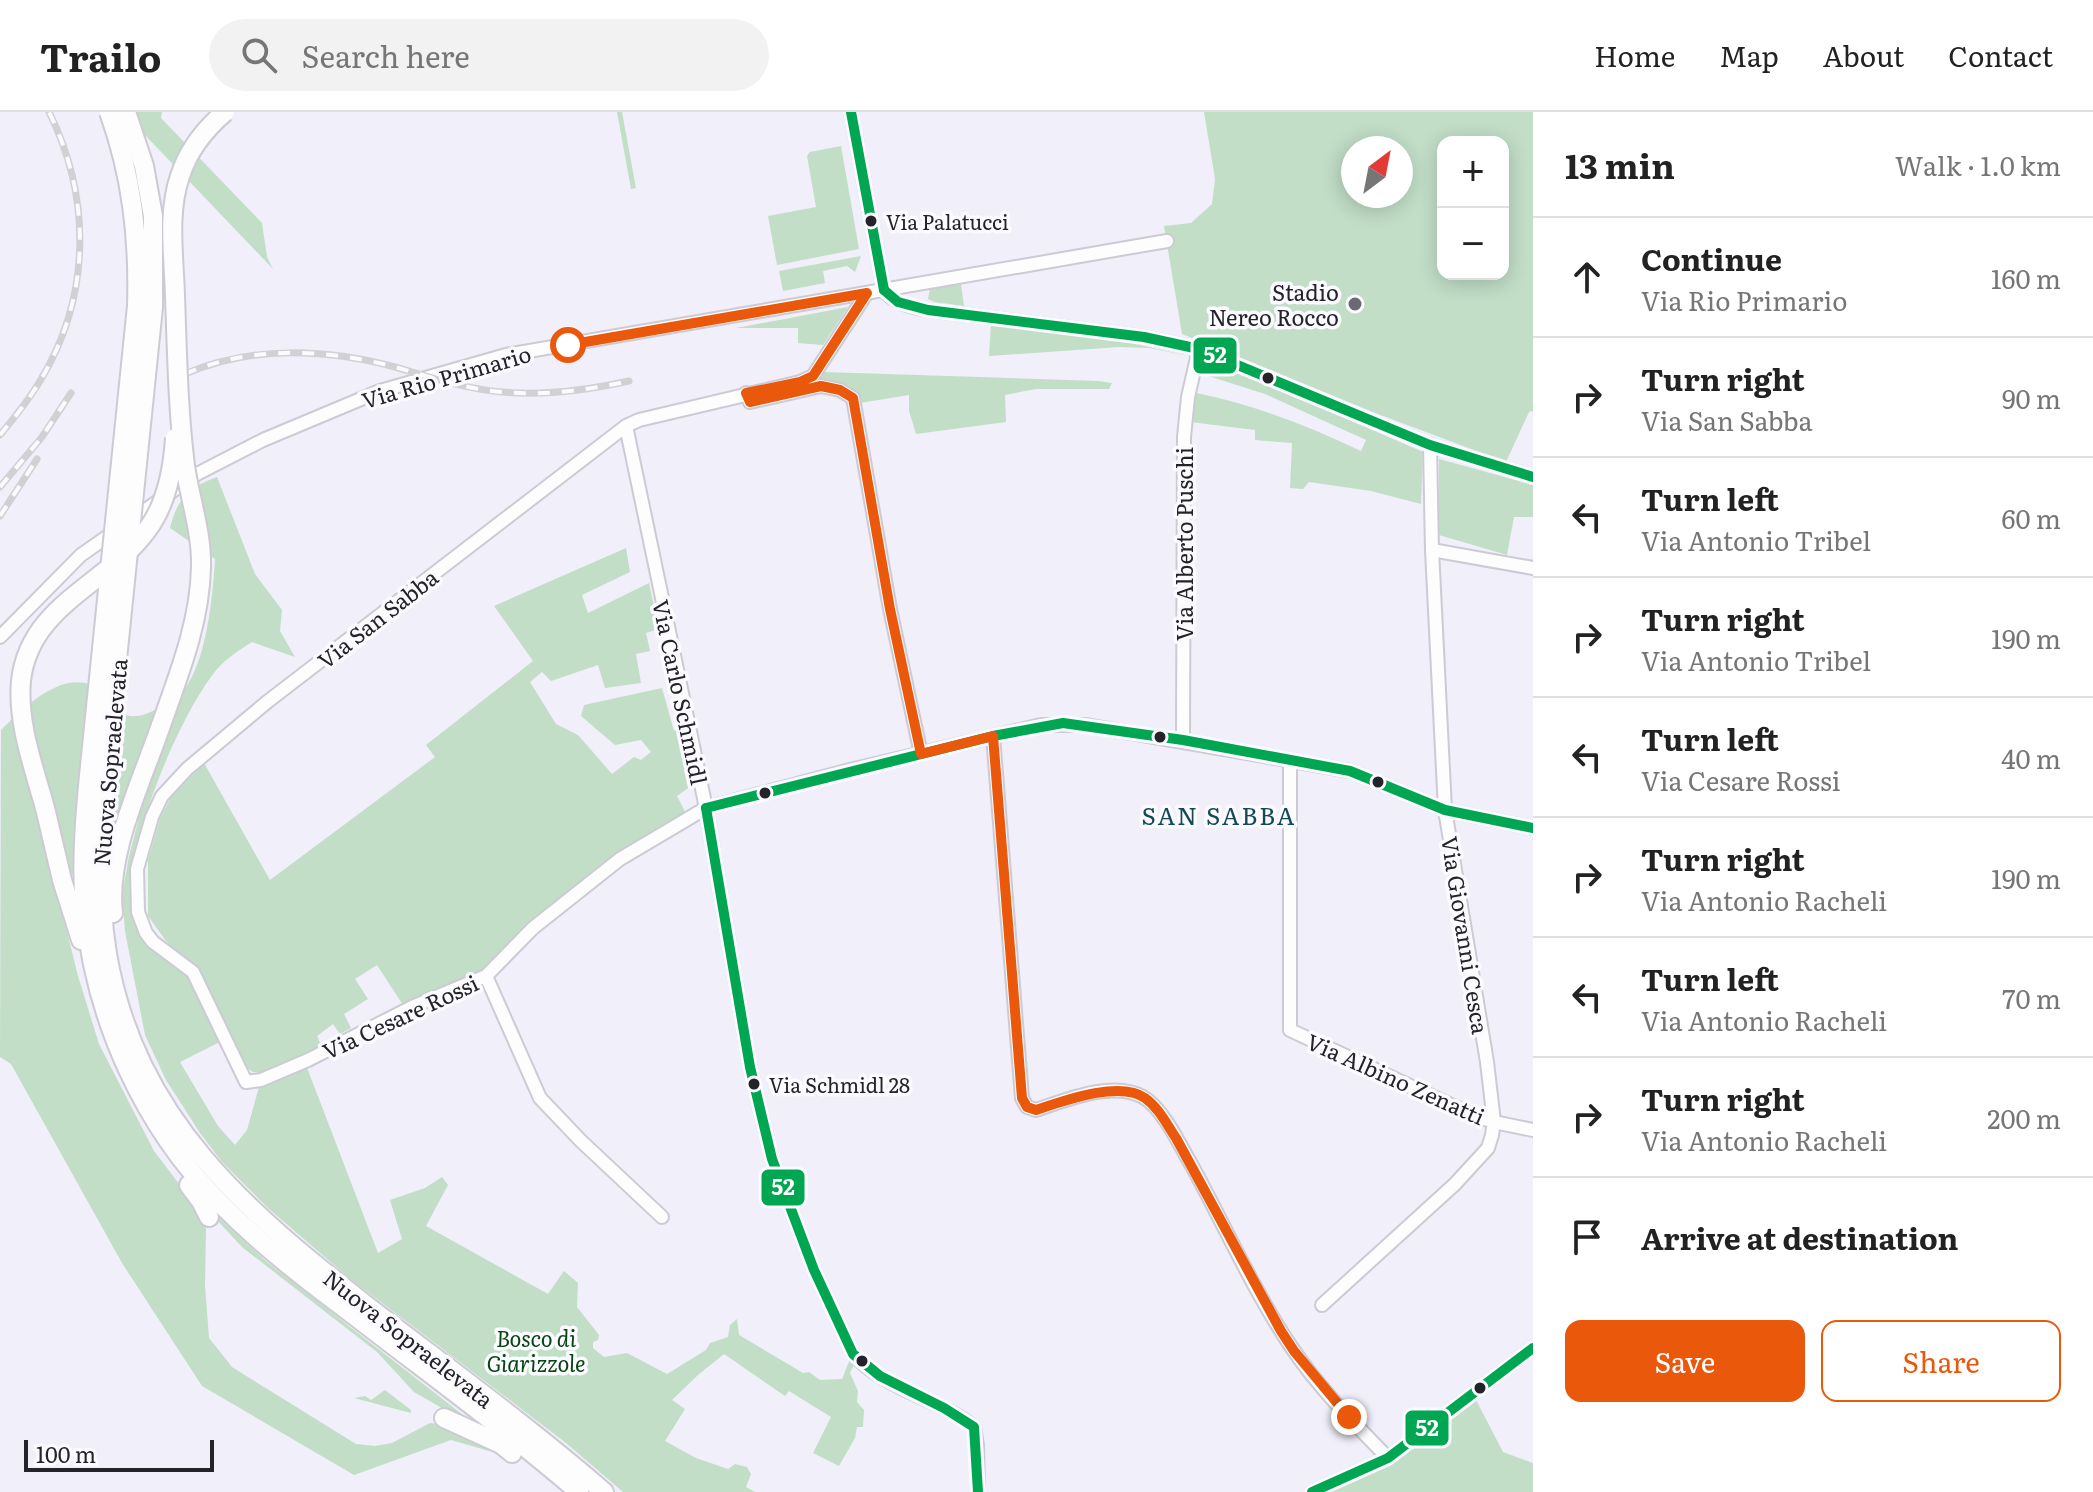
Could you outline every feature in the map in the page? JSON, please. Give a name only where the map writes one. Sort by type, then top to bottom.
[{"type":"highway","name":"Nuova Sopraelevata","points":[[109,112],[127,169],[136,219],[138,267],[98,767],[102,915],[108,957],[121,1009],[158,1094],[187,1139],[210,1168],[258,1217],[604,1492]]},
{"type":"highway","name":"Nuova Sopraelevata","points":[[126,112],[144,166],[153,216],[153,307],[98,767],[83,865],[85,913],[106,1015],[125,1064],[145,1103],[175,1149],[197,1178],[247,1229],[579,1492]]},
{"type":"highway","points":[[140,1057],[118,956],[112,902],[115,870],[125,827],[186,655],[199,600],[201,565],[185,465],[179,395],[173,235],[175,198],[189,156],[201,137],[225,112]]},
{"type":"highway","points":[[106,1015],[62,880],[23,726],[21,677],[29,650],[41,627],[62,604],[136,544],[158,514],[174,456],[179,395]]},
{"type":"highway","points":[[145,1103],[150,1128],[209,1217]]},
{"type":"highway","points":[[444,1418],[501,1444],[561,1492]]},
{"type":"street","points":[[851,112],[884,290],[891,298],[928,310],[1144,337],[1199,349],[1430,445],[1533,477]]},
{"type":"street","name":"Via Rio Primario","points":[[0,637],[81,555],[197,474],[263,440],[380,391],[506,355],[1167,241]]},
{"type":"street","name":"Via San Sabba","points":[[246,1082],[193,972],[153,942],[138,912],[136,886],[140,857],[162,796],[176,779],[233,730],[626,426],[639,420],[800,382],[813,376],[867,293]]},
{"type":"street","name":"Via Alberto Puschi","points":[[1183,740],[1184,437],[1189,392],[1199,349]]},
{"type":"street","points":[[746,393],[750,402],[828,386],[853,398],[890,609],[921,754]]},
{"type":"street","name":"Via Carlo Schmidl","points":[[626,426],[706,808],[750,1067],[772,1159],[814,1270],[848,1345],[861,1363],[974,1427],[978,1492]]},
{"type":"street","name":"Via Giovanni Cesca","points":[[1322,1305],[1406,1231],[1474,1165],[1488,1148],[1494,1122],[1445,810],[1430,445]]},
{"type":"street","points":[[1432,550],[1533,568]]},
{"type":"street","name":"Via Cesare Rossi","points":[[246,1082],[261,1080],[296,1065],[412,1007],[486,976],[533,928],[598,875],[706,808],[993,736],[1063,723],[1183,740],[1350,771],[1445,810],[1533,828]]},
{"type":"street","points":[[993,736],[1022,1098],[1027,1107],[1036,1110],[1106,1091],[1128,1092],[1144,1097],[1176,1138],[1266,1306],[1294,1351],[1388,1458]]},
{"type":"street","name":"Via Albino Zenatti","points":[[1290,760],[1290,1030],[1442,1102],[1494,1122],[1533,1130]]},
{"type":"street","points":[[486,976],[540,1098],[662,1217]]},
{"type":"street","points":[[1312,1492],[1388,1458],[1533,1348]]},
{"type":"green space","points":[[123,112],[162,112],[161,118],[262,223],[267,257],[273,269]]},
{"type":"green space","points":[[617,112],[622,112],[636,188],[631,189]]},
{"type":"green space","name":"Stadio Nereo Rocco","points":[[1204,112],[1533,112],[1533,411],[1529,412],[1506,462],[1182,334],[1164,226],[1191,223],[1212,204],[1215,179]]},
{"type":"green space","points":[[841,146],[859,249],[777,265],[768,216],[816,207],[807,156],[810,152]]},
{"type":"green space","points":[[861,256],[855,272],[847,266],[823,271],[825,283],[783,291],[779,271]]},
{"type":"green space","points":[[961,284],[964,306],[928,299],[930,289]]},
{"type":"green space","points":[[848,307],[823,345],[798,343],[798,328],[736,328]]},
{"type":"green space","points":[[991,324],[1122,341],[1189,356],[1149,348],[1119,347],[989,356]]},
{"type":"green space","points":[[1211,363],[1218,363],[1423,452],[1421,504],[1371,491],[1309,482],[1303,489],[1290,488],[1292,443],[1255,440],[1255,430],[1190,422],[1196,393],[1280,417],[1361,451],[1366,440],[1265,394],[1199,373]]},
{"type":"green space","points":[[824,372],[1112,383],[1109,389],[1036,389],[1005,395],[1006,422],[916,434],[909,411],[909,395],[860,403],[842,385],[817,380]]},
{"type":"green space","points":[[1439,459],[1533,485],[1533,517],[1514,517],[1507,555],[1439,535]]},
{"type":"green space","name":"Bosco di Giarizzole","points":[[217,477],[255,574],[282,610],[280,631],[295,657],[252,642],[235,653],[211,677],[182,727],[152,796],[141,832],[131,896],[135,921],[144,942],[189,976],[220,1042],[180,1062],[218,1126],[235,1145],[247,1130],[259,1087],[306,1065],[378,1253],[402,1239],[390,1200],[425,1188],[442,1177],[448,1185],[426,1226],[548,1294],[564,1271],[578,1283],[577,1307],[599,1335],[598,1340],[593,1342],[593,1348],[604,1357],[627,1353],[667,1374],[706,1350],[710,1343],[728,1337],[730,1325],[737,1319],[739,1335],[820,1380],[842,1379],[850,1359],[855,1362],[850,1373],[858,1391],[857,1402],[864,1410],[863,1427],[857,1427],[855,1438],[839,1466],[813,1453],[831,1417],[789,1391],[785,1396],[724,1354],[672,1400],[685,1409],[665,1441],[696,1458],[728,1469],[735,1464],[747,1467],[751,1474],[746,1487],[755,1492],[623,1492],[566,1443],[348,1277],[269,1209],[222,1162],[166,1080],[145,1035],[125,931],[122,895],[129,856],[167,727],[117,841],[108,839],[73,874],[69,872],[38,815],[78,976],[99,1044],[154,1151],[202,1214],[206,1229],[205,1285],[209,1338],[232,1367],[356,1444],[375,1446],[392,1443],[430,1423],[450,1425],[478,1436],[489,1451],[451,1440],[354,1475],[202,1386],[122,1263],[11,1064],[0,1057],[1,730],[35,700],[62,685],[77,682],[91,685],[105,693],[122,713],[130,716],[148,713],[172,701],[186,687],[206,633],[215,559],[170,528],[176,509],[186,495]]},
{"type":"green space","points":[[626,548],[630,572],[582,595],[588,613],[649,583],[659,629],[646,633],[650,651],[636,654],[641,683],[605,688],[598,665],[551,681],[542,672],[530,682],[556,724],[578,735],[612,774],[634,757],[641,760],[651,752],[641,740],[615,745],[581,716],[584,705],[662,688],[674,731],[684,724],[694,784],[677,796],[686,814],[615,855],[524,927],[485,968],[403,1005],[377,965],[355,979],[368,999],[344,1014],[351,1028],[340,1034],[333,1024],[317,1036],[322,1047],[269,1072],[253,1072],[243,1065],[202,974],[166,941],[148,916],[148,860],[160,819],[171,797],[204,763],[270,880],[435,757],[426,745],[533,661],[494,606]]},
{"type":"green space","points":[[218,1217],[267,1262],[472,1422],[473,1426],[414,1392],[377,1352],[242,1247],[216,1219]]},
{"type":"green space","points":[[385,1390],[411,1413],[354,1398],[365,1396],[371,1400]]},
{"type":"green space","points":[[1475,1398],[1503,1452],[1533,1463],[1533,1492],[1323,1492],[1392,1463]]},
{"type":"railway","points":[[0,435],[36,388],[57,349],[77,282],[80,248],[73,179],[49,112]]},
{"type":"railway","points":[[185,374],[236,358],[289,353],[343,356],[502,392],[566,391],[629,381]]},
{"type":"railway","points":[[0,487],[42,437],[71,393]]},
{"type":"railway","points":[[0,516],[37,459]]},
{"type":"transit line","name":"52","points":[[851,112],[884,290]]},
{"type":"transit line","name":"52","points":[[884,290],[898,302],[928,310],[1144,337],[1199,349],[1430,445],[1533,477]]},
{"type":"transit line","name":"52","points":[[706,808],[993,736],[1063,723],[1183,740],[1350,771],[1445,810],[1533,828]]},
{"type":"transit line","name":"52","points":[[706,808],[750,1067],[772,1159],[814,1270],[853,1354],[880,1376],[974,1427],[978,1492]]},
{"type":"transit line","name":"52","points":[[1312,1492],[1388,1458],[1533,1348]]},
{"type":"place","name":"Via Palatucci","points":[[871,221]]},
{"type":"place","name":"Stadio Nereo Rocco","points":[[1355,304]]},
{"type":"place","name":"Via Schmidl 28","points":[[754,1084]]},
{"type":"district","name":"SAN SABBA","points":[[1219,814]]},
{"type":"route","points":[[568,345],[867,293],[813,376],[800,382],[746,393],[750,402],[828,386],[853,398],[890,609],[921,754],[993,736],[1022,1098],[1027,1107],[1036,1110],[1106,1091],[1128,1092],[1144,1097],[1176,1138],[1281,1331],[1349,1417]]}]
